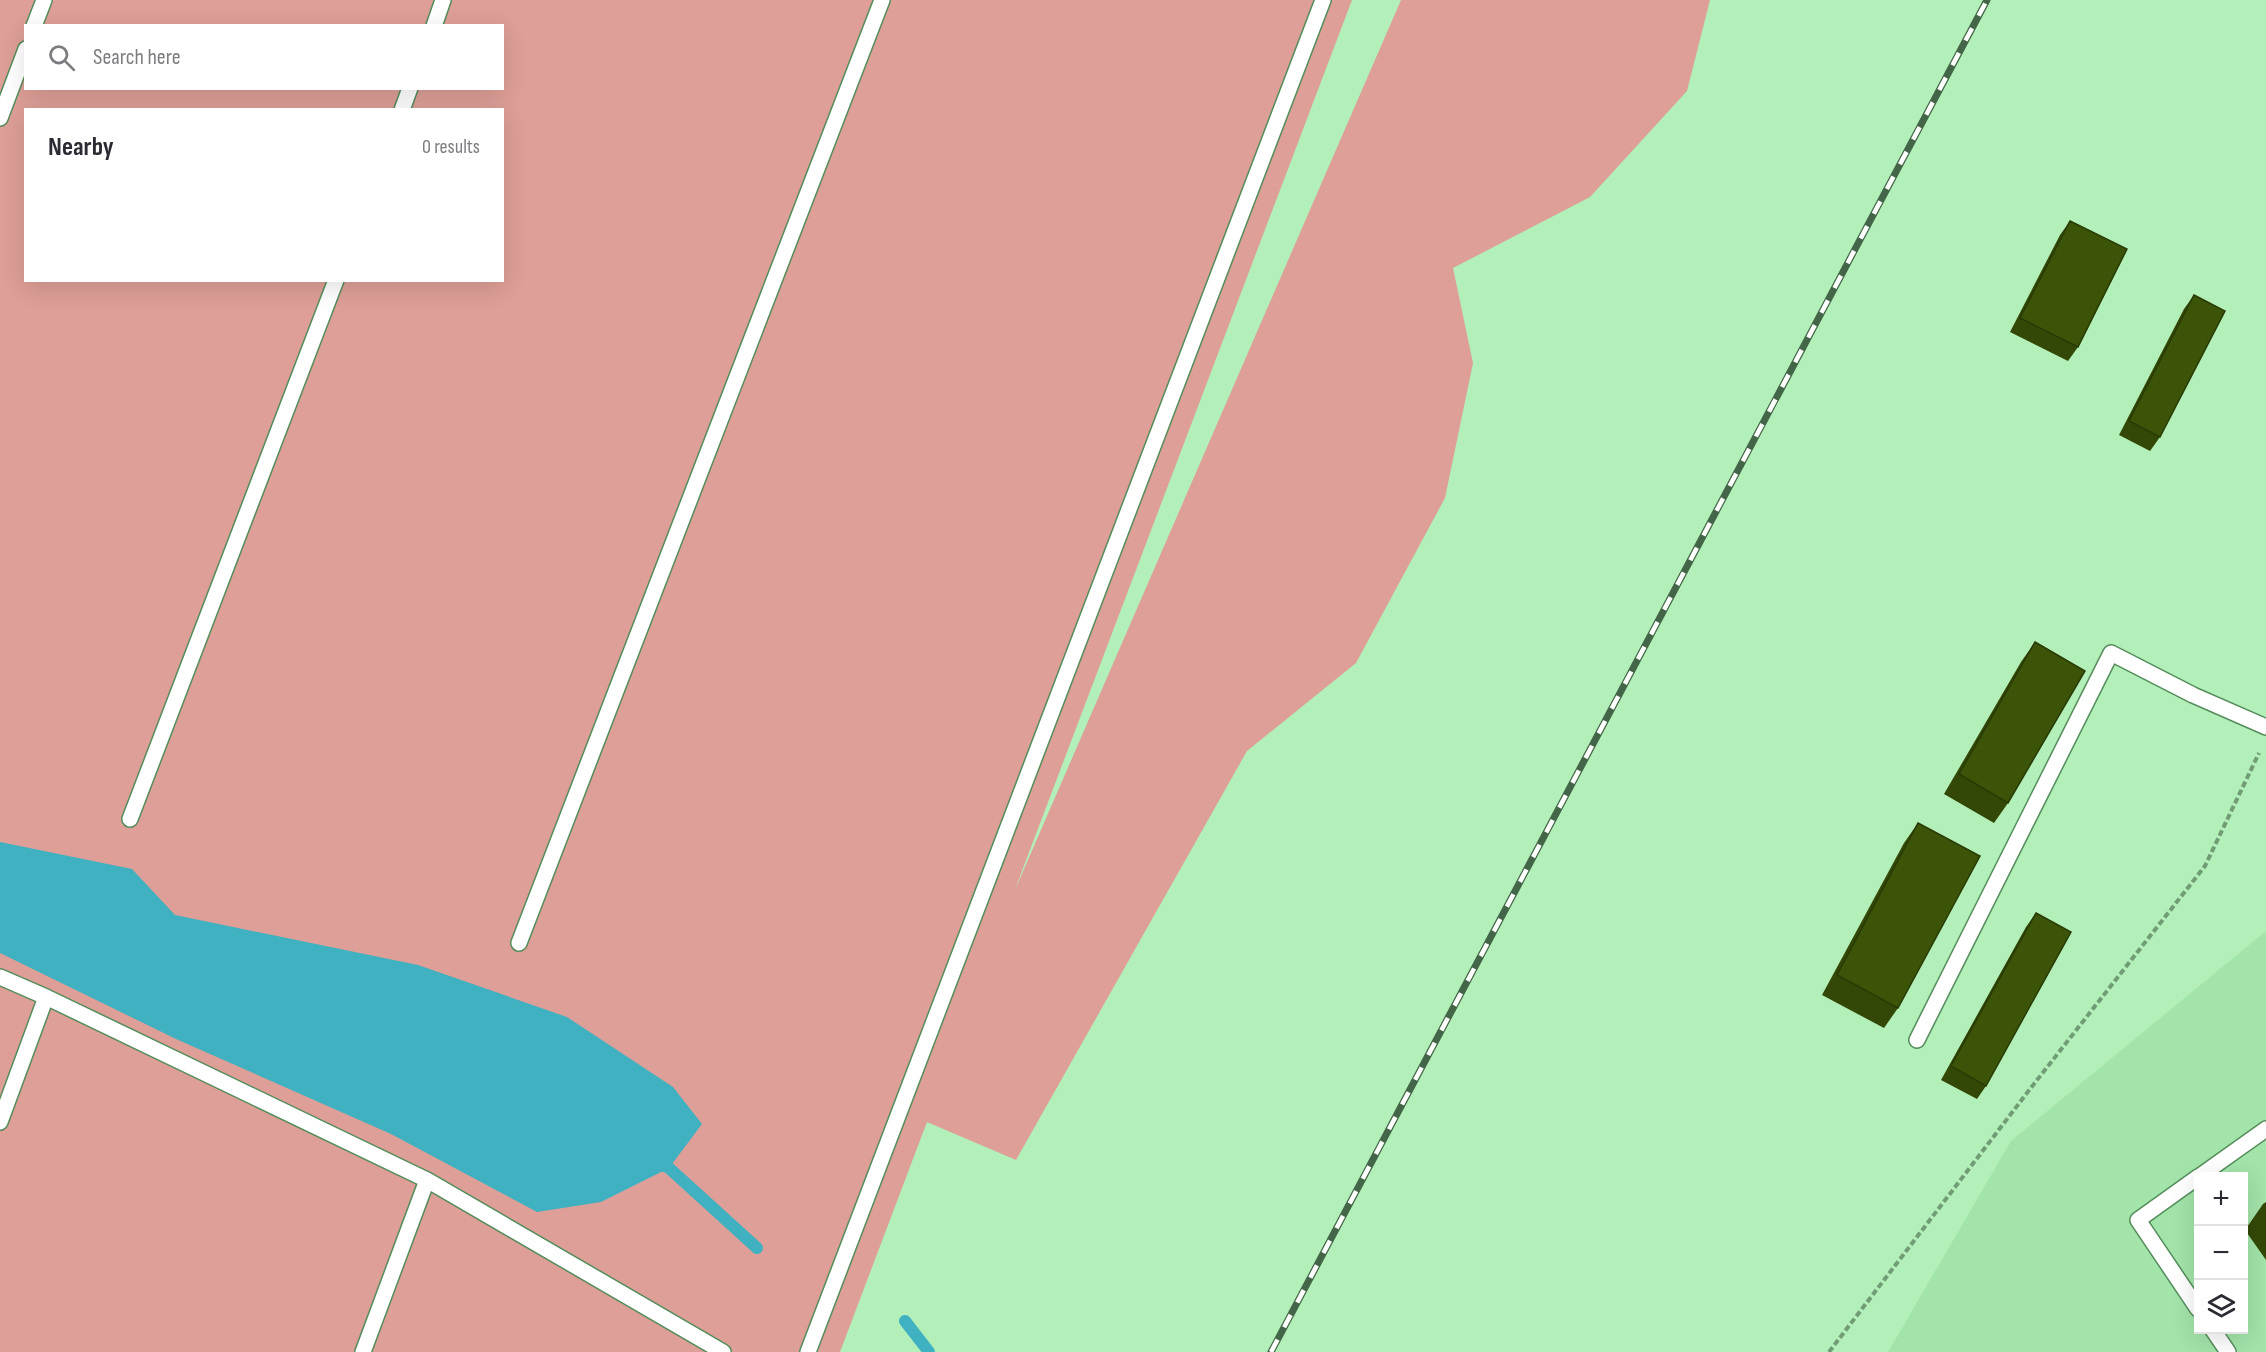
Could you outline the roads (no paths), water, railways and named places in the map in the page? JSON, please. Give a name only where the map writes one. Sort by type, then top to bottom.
[{"type":"lane","points":[[35,24],[44,0]]},
{"type":"lane","points":[[435,24],[444,0]]},
{"type":"lane","points":[[519,943],[882,0]]},
{"type":"lane","points":[[808,1352],[1323,0]]},
{"type":"lane","points":[[0,118],[24,55]]},
{"type":"lane","points":[[403,108],[409,90]]},
{"type":"lane","points":[[130,819],[335,282]]},
{"type":"lane","points":[[1917,1040],[2111,653],[2193,695],[2266,727]]},
{"type":"lane","points":[[0,977],[427,1179],[723,1352]]},
{"type":"lane","points":[[0,1122],[46,998]]},
{"type":"lane","points":[[2206,1172],[2266,1129]]},
{"type":"lane","points":[[363,1352],[427,1179]]},
{"type":"lane","points":[[2194,1181],[2138,1220],[2194,1302]]},
{"type":"lane","points":[[2216,1334],[2228,1352]]},
{"type":"water","points":[[0,842],[132,869],[175,915],[418,965],[567,1017],[673,1087],[702,1124],[669,1168],[601,1202],[537,1212],[391,1134],[176,1039],[0,953]]},
{"type":"waterway","points":[[656,1163],[669,1168],[757,1248]]},
{"type":"waterway","points":[[905,1321],[929,1352]]},
{"type":"railway","points":[[1271,1352],[1987,0]]}]
